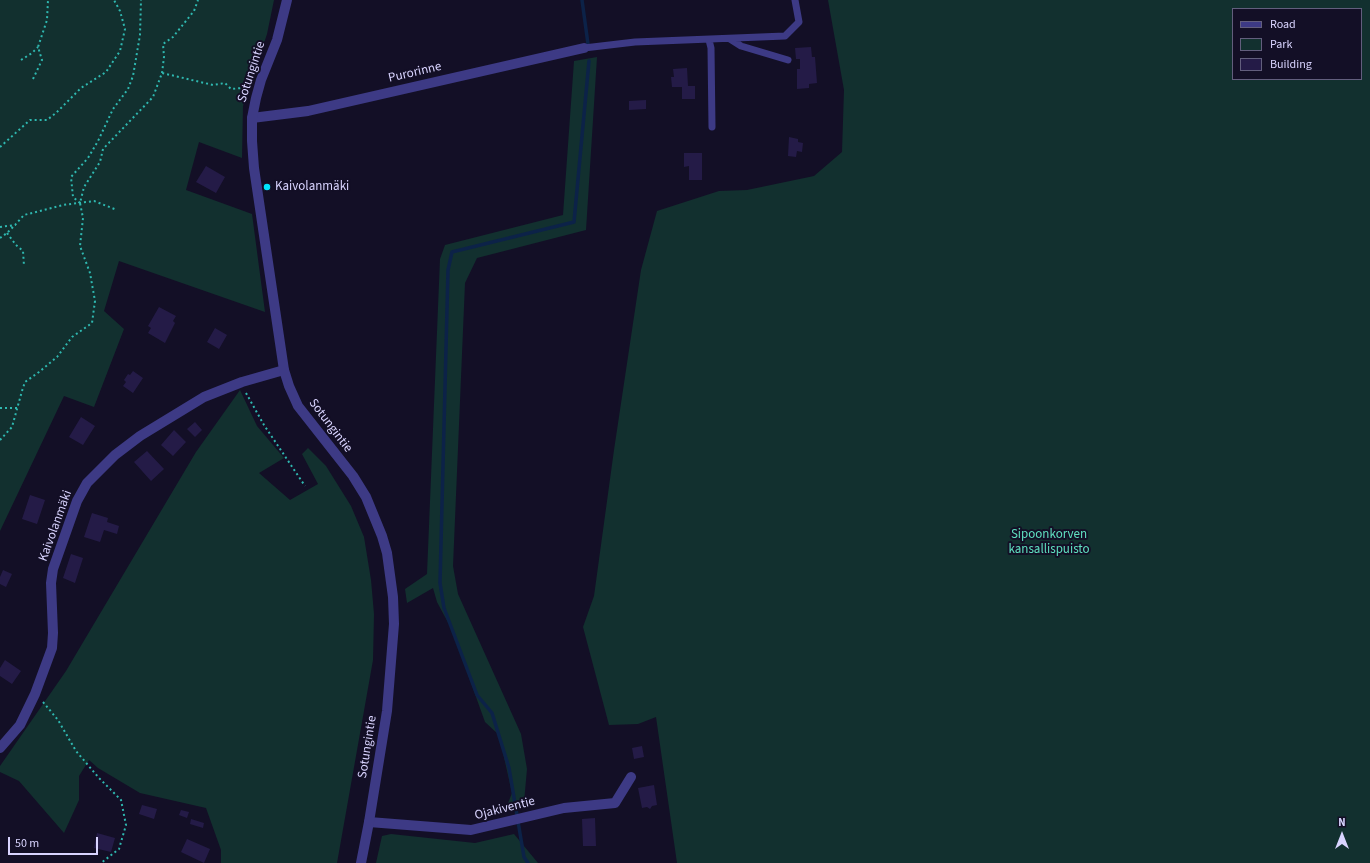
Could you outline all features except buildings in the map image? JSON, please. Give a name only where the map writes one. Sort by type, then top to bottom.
[{"type":"street","name":"Sotungintie","points":[[287,0],[277,40],[261,80],[252,118],[254,168],[284,370],[298,406],[353,476],[366,497],[380,530],[387,553],[393,597],[394,624],[387,711],[361,863]]},
{"type":"street","name":"Purorinne","points":[[252,118],[308,110],[584,48]]},
{"type":"street","name":"Kaivolanmäki","points":[[0,748],[20,725],[35,694],[52,648],[53,633],[51,583],[53,569],[77,501],[87,483],[115,454],[140,436],[204,398],[242,382],[284,370]]},
{"type":"street","name":"Ojakiventie","points":[[369,822],[471,830],[564,808],[615,803],[631,777]]},
{"type":"lane","points":[[584,48],[635,42],[785,36],[799,22],[794,0]]},
{"type":"lane","points":[[730,39],[741,46],[788,60]]},
{"type":"lane","points":[[709,40],[711,48],[712,127]]},
{"type":"path","points":[[21,60],[38,47],[48,20],[48,0]]},
{"type":"path","points":[[0,147],[30,120],[47,120],[81,88],[106,72],[120,51],[125,30],[120,10],[114,0]]},
{"type":"path","points":[[80,203],[73,197],[71,177],[88,158],[113,109],[128,89],[133,76],[140,35],[141,0]]},
{"type":"path","points":[[0,440],[12,427],[25,382],[57,357],[72,337],[92,323],[94,301],[90,273],[80,246],[83,218],[80,203],[84,187],[100,162],[103,149],[153,97],[162,73],[164,57],[163,44],[173,37],[194,10],[198,0]]},
{"type":"path","points":[[33,80],[42,60],[38,47]]},
{"type":"path","points":[[162,73],[213,84],[225,83],[231,89],[242,88],[252,118]]},
{"type":"path","points":[[0,238],[7,233],[24,215],[63,205],[94,201],[117,210]]},
{"type":"path","points":[[0,227],[15,225]]},
{"type":"path","points":[[7,233],[16,245],[23,251],[24,266]]},
{"type":"path","points":[[242,382],[247,397],[305,486]]},
{"type":"path","points":[[0,408],[17,408]]},
{"type":"path","points":[[35,694],[58,720],[76,751],[99,778],[121,800],[126,825],[119,849],[101,863]]},
{"type":"green space","points":[[0,0],[274,0],[267,34],[243,106],[242,158],[199,142],[186,190],[252,214],[265,312],[119,261],[104,311],[124,329],[94,407],[64,396],[0,531]]},
{"type":"green space","name":"Sipoonkorven kansallispuisto","points":[[828,0],[1370,0],[1370,863],[677,863],[656,717],[638,724],[609,725],[583,627],[594,596],[641,270],[657,211],[719,191],[747,190],[814,176],[842,152],[844,90]]},
{"type":"green space","points":[[597,57],[586,230],[477,258],[465,283],[453,566],[458,594],[521,734],[527,769],[524,802],[505,811],[512,793],[499,735],[485,722],[452,630],[437,602],[433,588],[407,603],[405,589],[427,574],[440,259],[445,245],[563,215],[574,61]]},
{"type":"green space","points":[[240,390],[257,426],[284,458],[259,473],[290,500],[318,484],[302,454],[308,448],[326,466],[351,506],[364,537],[371,580],[374,614],[373,660],[337,863],[221,863],[221,850],[206,808],[140,793],[98,768],[89,760],[79,776],[79,800],[64,833],[19,781],[0,772],[0,766],[66,671],[196,452]]},
{"type":"green space","points":[[391,834],[475,843],[514,834],[538,863],[376,863],[382,836]]},
{"type":"waterway","points":[[582,0],[588,44]]},
{"type":"waterway","points":[[528,863],[524,857],[509,768],[492,713],[477,695],[444,608],[440,583],[448,270],[452,252],[574,222],[589,61]]},
{"type":"place","name":"Kaivolanmäki","points":[[267,187]]}]
